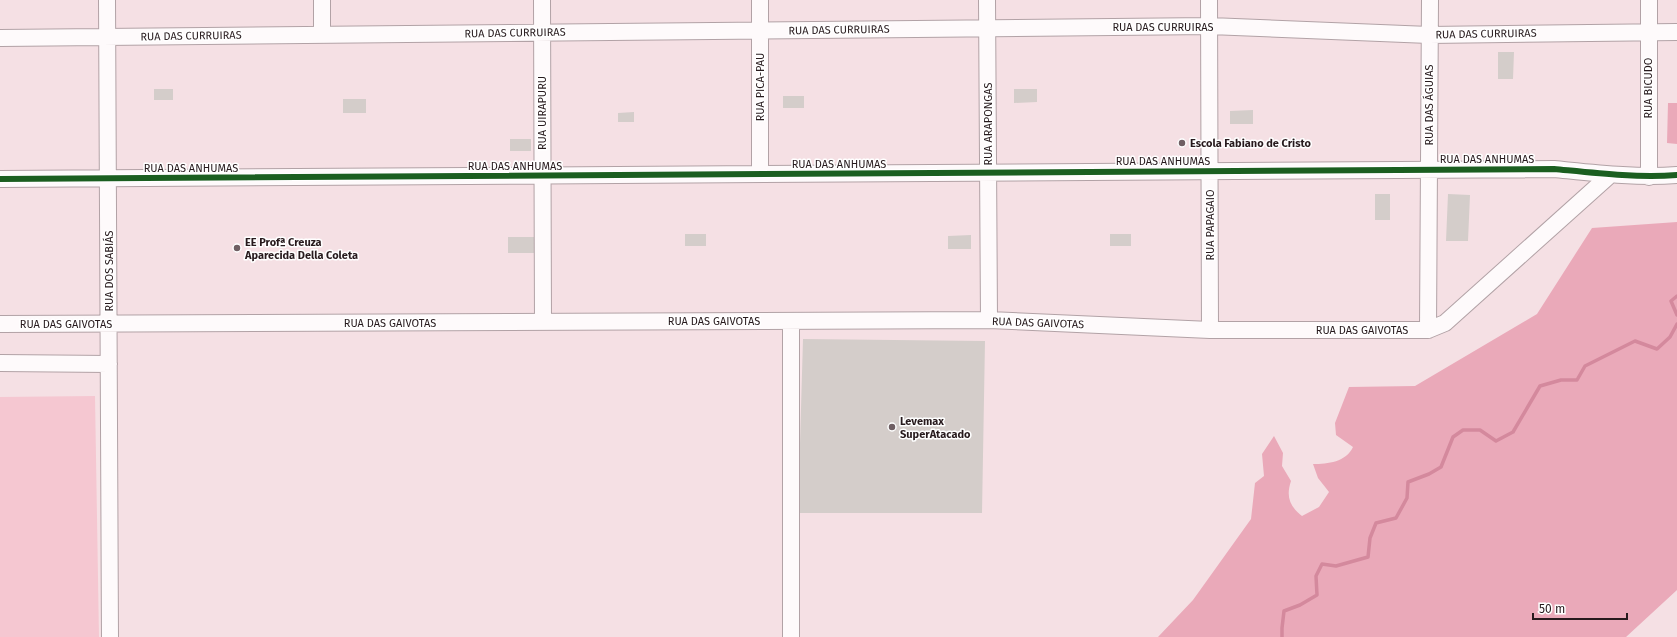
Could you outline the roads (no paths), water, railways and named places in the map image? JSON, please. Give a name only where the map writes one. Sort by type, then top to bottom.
[{"type":"street","name":"RUA DOS SABIÁS","points":[[107,0],[110,637]]},
{"type":"street","points":[[322,0],[322,35]]},
{"type":"street","name":"RUA UIRAPURU","points":[[542,0],[543,322]]},
{"type":"street","name":"RUA PICA-PAU","points":[[760,0],[760,174]]},
{"type":"street","name":"RUA ARAPONGAS","points":[[987,0],[989,320]]},
{"type":"street","name":"RUA PAPAGAIO","points":[[1209,0],[1210,330]]},
{"type":"street","name":"RUA DAS ÁGUIAS","points":[[1428,330],[1430,0]]},
{"type":"street","name":"RUA BICUDO","points":[[1649,0],[1649,177]]},
{"type":"street","name":"RUA DAS CURRUIRAS","points":[[0,38],[1210,26],[1429,35],[1677,32]]},
{"type":"street","name":"RUA DAS ANHUMAS","points":[[0,179],[1554,169],[1610,175],[1649,177],[1677,175]]},
{"type":"street","points":[[1428,330],[1444,323],[1610,175]]},
{"type":"street","name":"RUA DAS GAIVOTAS","points":[[0,324],[989,320],[1210,330],[1428,330]]},
{"type":"street","points":[[792,321],[792,637]]},
{"type":"street","points":[[0,363],[109,364]]},
{"type":"waterway","points":[[1677,296],[1671,301],[1677,315]]},
{"type":"waterway","points":[[1282,637],[1284,611],[1300,605],[1317,595],[1316,576],[1322,564],[1336,566],[1368,557],[1370,538],[1376,523],[1396,518],[1407,498],[1408,482],[1429,474],[1441,467],[1453,437],[1463,430],[1480,430],[1496,441],[1513,432],[1540,386],[1561,380],[1577,380],[1585,366],[1635,341],[1657,349],[1670,337],[1677,324]]},
{"type":"place","name":"Escola Fabiano de Cristo","points":[[1182,143]]},
{"type":"place","name":"EE Profª Creuza Aparecida Della Coleta","points":[[237,248]]},
{"type":"place","name":"Levemax SuperAtacado","points":[[892,427]]}]
